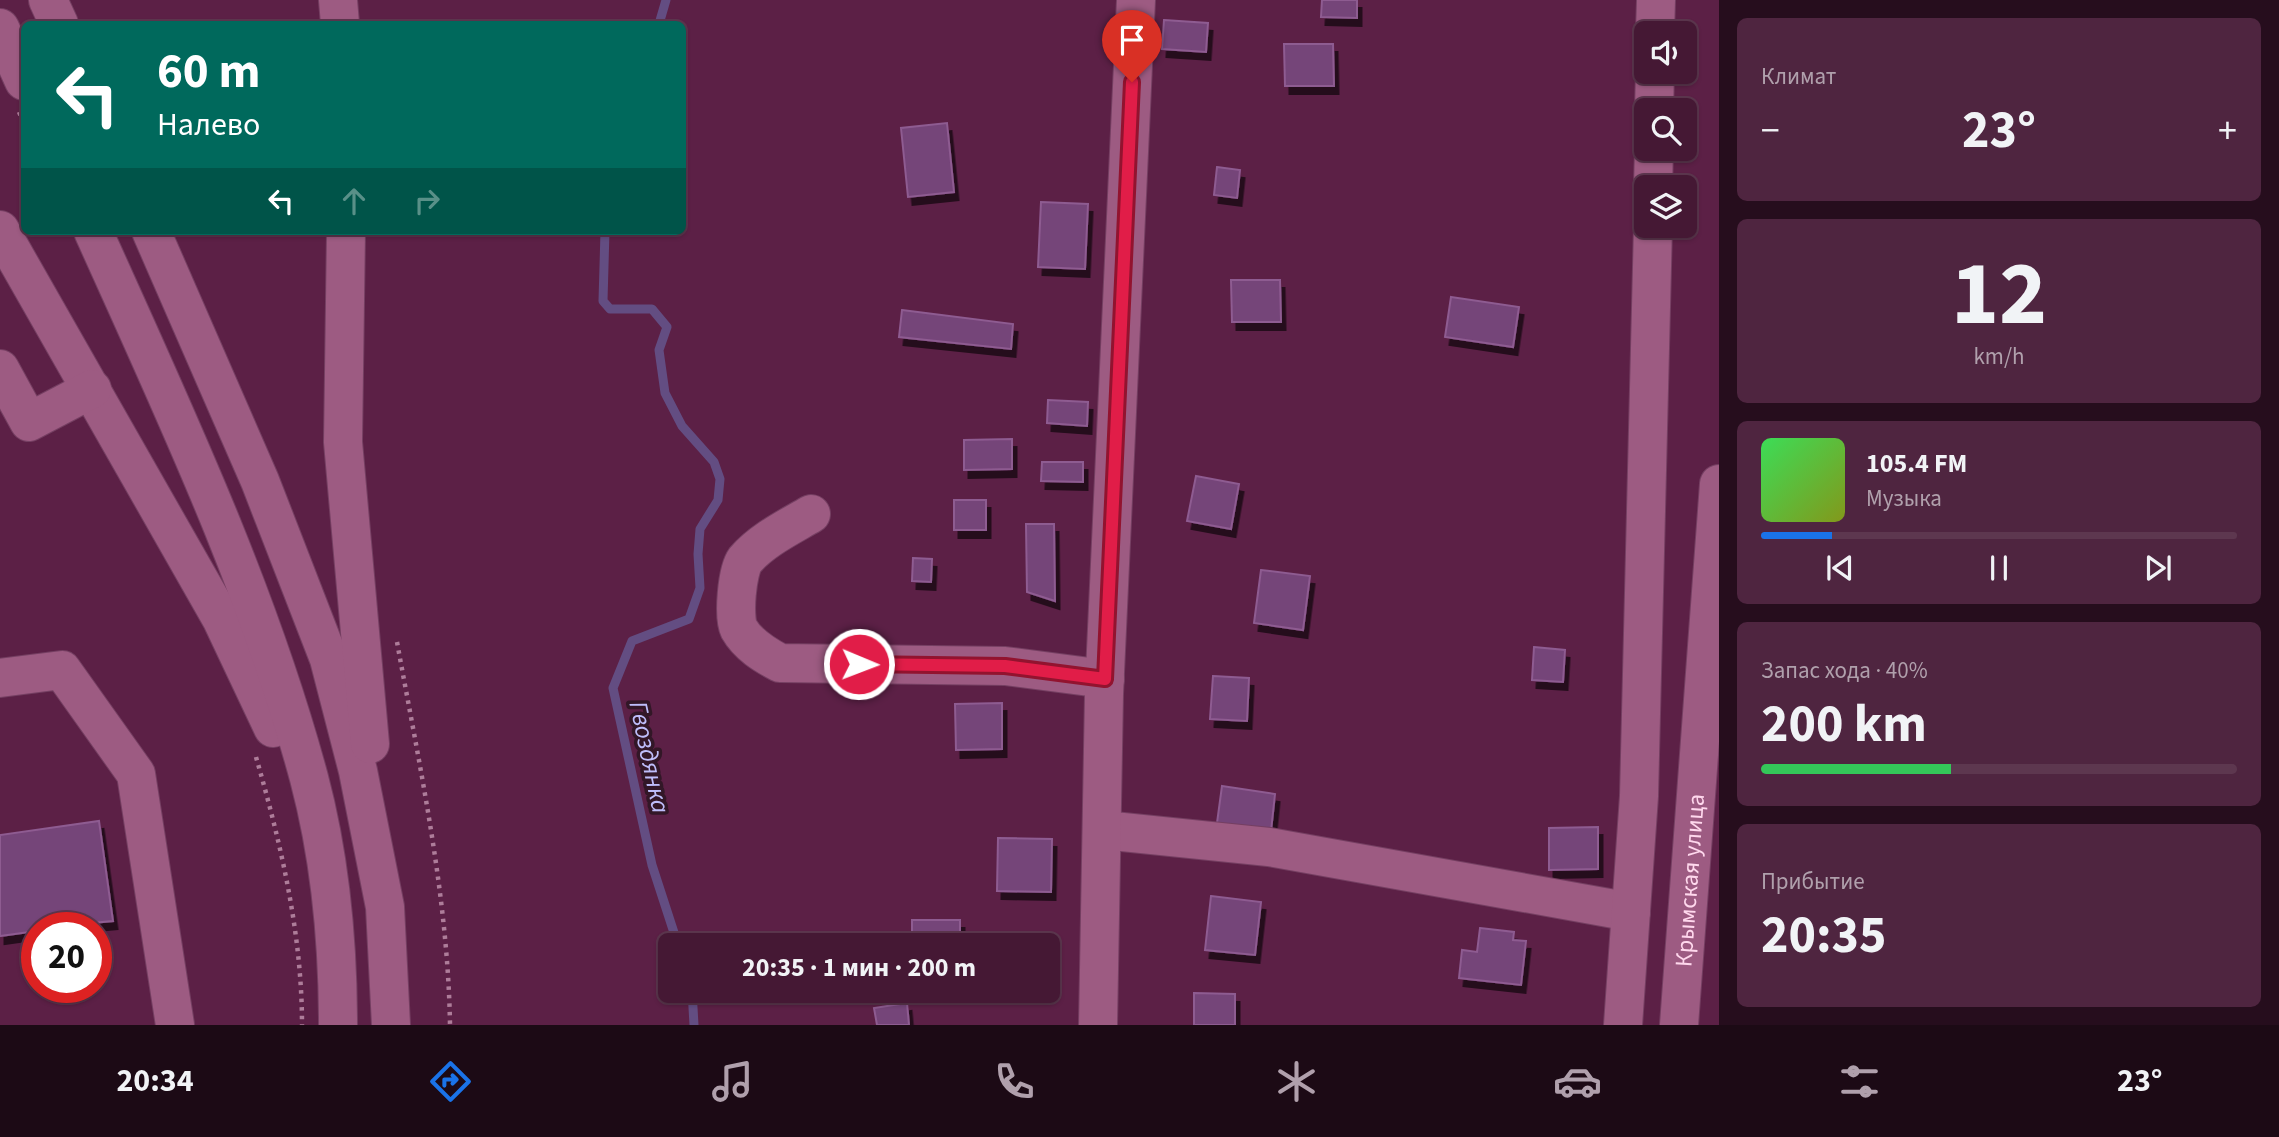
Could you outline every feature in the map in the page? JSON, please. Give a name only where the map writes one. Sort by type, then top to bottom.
[{"type":"street","points":[[48,0],[58,21]]},
{"type":"street","points":[[338,0],[340,21]]},
{"type":"street","points":[[1098,1025],[1105,679],[1136,0]]},
{"type":"street","points":[[1655,21],[1656,0]]},
{"type":"street","points":[[0,28],[21,74]]},
{"type":"street","points":[[0,230],[221,618],[287,758],[321,840]]},
{"type":"street","points":[[95,235],[209,497],[276,670],[310,780],[333,911],[338,1025]]},
{"type":"street","points":[[153,235],[260,481],[329,659],[358,771],[384,907]]},
{"type":"street","points":[[346,235],[344,442],[384,907],[391,1025]]},
{"type":"street","points":[[1623,1025],[1639,796],[1653,238]]},
{"type":"street","points":[[0,369],[29,422],[92,389]]},
{"type":"street","name":"Крымская улица","points":[[1679,1025],[1704,904],[1719,484]]},
{"type":"street","points":[[811,514],[772,537],[743,562],[737,590],[738,627],[758,650],[780,663],[1005,666],[1105,679]]},
{"type":"street","points":[[0,678],[62,670],[136,774],[175,1025]]},
{"type":"street","points":[[1103,830],[1269,846],[1631,912]]},
{"type":"building","points":[[1322,0],[1357,0],[1357,18],[1321,17]]},
{"type":"building","points":[[1164,20],[1208,23],[1206,52],[1162,49]]},
{"type":"building","points":[[1284,44],[1333,44],[1334,86],[1285,86]]},
{"type":"building","points":[[947,123],[954,192],[908,197],[901,128]]},
{"type":"building","points":[[1217,167],[1240,170],[1237,198],[1214,195]]},
{"type":"building","points":[[1041,202],[1088,204],[1085,269],[1038,267]]},
{"type":"building","points":[[1231,280],[1280,280],[1281,322],[1232,322]]},
{"type":"building","points":[[1451,297],[1519,307],[1513,347],[1445,337]]},
{"type":"building","points":[[902,310],[1013,324],[1011,349],[899,337]]},
{"type":"building","points":[[1048,400],[1088,402],[1087,426],[1047,423]]},
{"type":"building","points":[[1012,439],[1012,469],[964,470],[964,440]]},
{"type":"building","points":[[1042,462],[1083,462],[1083,482],[1041,481]]},
{"type":"building","points":[[1196,476],[1239,484],[1231,529],[1187,521]]},
{"type":"building","points":[[954,500],[986,500],[986,530],[954,530]]},
{"type":"building","points":[[1026,524],[1054,524],[1055,601],[1027,592]]},
{"type":"building","points":[[913,558],[932,559],[931,582],[912,581]]},
{"type":"building","points":[[1261,570],[1310,576],[1303,630],[1254,623]]},
{"type":"building","points":[[1534,647],[1565,650],[1563,682],[1532,680]]},
{"type":"building","points":[[1213,676],[1249,678],[1247,721],[1210,719]]},
{"type":"building","points":[[1002,703],[1002,749],[956,750],[955,704]]},
{"type":"building","points":[[1222,786],[1275,794],[1271,831],[1217,823]]},
{"type":"building","points":[[99,821],[112,912],[21,912],[21,933],[0,936],[0,835]]},
{"type":"building","points":[[1598,827],[1598,869],[1549,870],[1549,828]]},
{"type":"building","points":[[998,838],[1052,839],[1051,892],[997,891]]},
{"type":"building","points":[[1211,896],[1261,902],[1255,955],[1205,950]]},
{"type":"building","points":[[912,920],[960,920],[960,933],[912,933]]},
{"type":"building","points":[[1480,928],[1514,932],[1513,940],[1526,941],[1521,985],[1459,978],[1462,950],[1477,952]]},
{"type":"building","points":[[1194,993],[1235,994],[1235,1025],[1194,1025]]},
{"type":"building","points":[[907,1003],[909,1025],[877,1025],[874,1008]]},
{"type":"waterway","name":"Гвоздянка","points":[[660,21],[666,0]]},
{"type":"waterway","name":"Гвоздянка","points":[[605,235],[603,301],[610,309],[652,309],[667,327],[659,350],[665,393],[682,426],[714,462],[720,479],[718,500],[700,529],[700,588],[689,619],[632,641],[613,688],[652,865],[674,933]]},
{"type":"waterway","name":"Гвоздянка","points":[[693,1003],[694,1025]]},
{"type":"route","points":[[859,664],[1005,666],[1105,679],[1132,82]]}]
